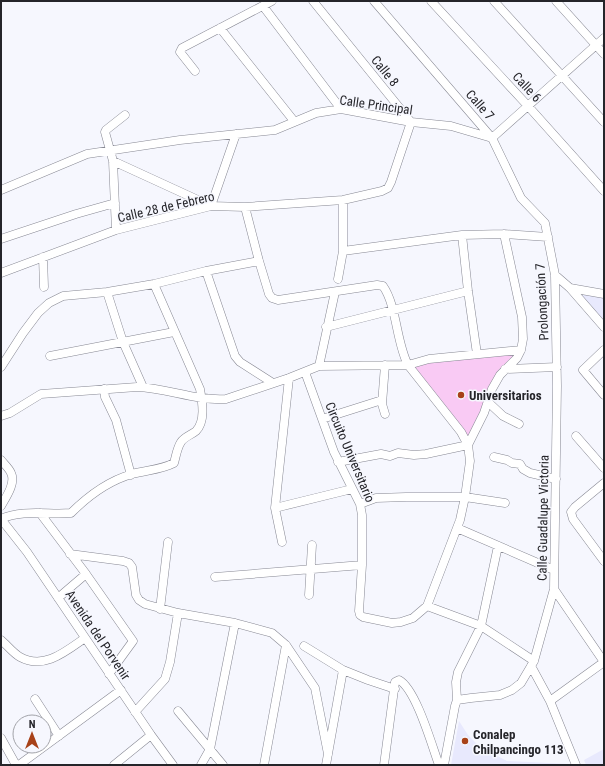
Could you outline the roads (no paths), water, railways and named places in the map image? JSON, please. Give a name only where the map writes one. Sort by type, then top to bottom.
[{"type":"street","points":[[194,71],[180,52],[182,48],[272,1]]},
{"type":"street","name":"Calle 8","points":[[313,1],[411,122]]},
{"type":"street","name":"Calle 7","points":[[374,1],[492,138],[521,198],[545,223],[548,237]]},
{"type":"street","name":"Calle 6","points":[[431,1],[604,191]]},
{"type":"street","points":[[494,1],[604,122]]},
{"type":"street","points":[[556,1],[604,54]]},
{"type":"street","points":[[263,6],[341,109]]},
{"type":"street","points":[[220,28],[294,121]]},
{"type":"street","points":[[492,138],[604,38]]},
{"type":"street","name":"Calle Principal","points":[[1,190],[87,154],[180,140],[274,130],[316,113],[341,109],[411,122],[451,126],[492,138]]},
{"type":"street","points":[[116,230],[113,161],[105,136],[106,130],[125,115]]},
{"type":"street","points":[[338,279],[343,251],[343,200],[382,191],[388,188],[411,122]]},
{"type":"street","points":[[113,161],[211,206],[236,134]]},
{"type":"street","name":"Calle 28 de Febrero","points":[[1,273],[116,230],[211,206],[245,206],[343,200]]},
{"type":"street","points":[[1,239],[76,214],[115,204]]},
{"type":"street","points":[[245,206],[258,261],[269,294],[272,298],[278,300],[377,285],[383,286],[386,290],[402,351],[408,365],[461,432],[468,445],[470,461],[460,520],[427,606],[481,626],[532,664],[550,701],[576,765]]},
{"type":"street","points":[[343,251],[462,235],[504,234],[548,237]]},
{"type":"street","points":[[468,445],[488,402],[492,389],[500,375],[516,358],[521,350],[523,339],[522,317],[504,234]]},
{"type":"street","points":[[462,235],[477,354]]},
{"type":"street","name":"Prolongación 7","points":[[548,237],[555,275],[557,367]]},
{"type":"street","points":[[44,257],[44,287]]},
{"type":"street","points":[[1,367],[38,313],[49,303],[63,296],[107,292],[154,284],[206,271],[258,261]]},
{"type":"street","points":[[206,271],[235,356],[240,362],[273,383]]},
{"type":"street","points":[[555,275],[570,288],[604,327]]},
{"type":"street","points":[[4,518],[40,513],[71,513],[96,490],[131,475],[167,467],[174,463],[178,447],[182,440],[196,430],[202,421],[202,398],[200,389],[154,284]]},
{"type":"street","points":[[570,288],[604,294]]},
{"type":"street","points":[[107,292],[123,342],[143,387]]},
{"type":"street","points":[[319,366],[326,327],[335,292]]},
{"type":"street","points":[[326,327],[468,292]]},
{"type":"street","points":[[50,356],[174,332]]},
{"type":"street","points":[[1,416],[10,413],[41,394],[143,387],[216,400],[226,399],[289,378],[319,366],[408,365],[429,359],[521,350]]},
{"type":"street","points":[[604,350],[583,370],[604,395]]},
{"type":"street","points":[[385,365],[382,400],[385,414]]},
{"type":"street","points":[[505,369],[557,367]]},
{"type":"street","name":"Calle Guadalupe Victoria","points":[[457,700],[500,695],[512,690],[521,683],[532,664],[554,590],[557,367]]},
{"type":"street","name":"Circuito Universitario","points":[[305,372],[338,462],[360,504],[362,515],[360,615],[392,623],[402,622],[413,618],[427,606]]},
{"type":"street","points":[[282,542],[275,508],[289,378]]},
{"type":"street","points":[[104,389],[105,397],[116,420],[131,475]]},
{"type":"street","points":[[322,419],[382,400]]},
{"type":"street","points":[[488,402],[503,416],[519,424]]},
{"type":"street","points":[[576,436],[604,468]]},
{"type":"street","points":[[338,462],[381,454],[390,456],[398,453],[414,455],[426,454],[468,445]]},
{"type":"street","points":[[494,457],[507,460],[512,464],[520,464],[523,469],[530,473],[556,479]]},
{"type":"street","points":[[1,460],[11,472],[12,483],[1,507]]},
{"type":"street","points":[[604,483],[575,506],[571,512],[573,519],[601,551],[604,561]]},
{"type":"street","points":[[275,508],[352,489]]},
{"type":"street","points":[[360,504],[376,498],[465,497],[505,503]]},
{"type":"street","name":"Avenida del Porvenir","points":[[1,507],[4,518],[109,674],[173,765]]},
{"type":"street","points":[[40,513],[86,574],[133,641],[109,674]]},
{"type":"street","points":[[457,528],[554,570]]},
{"type":"street","points":[[160,609],[168,542]]},
{"type":"street","points":[[309,595],[312,545]]},
{"type":"street","points":[[444,765],[457,700],[456,682],[458,672],[481,626],[498,546]]},
{"type":"street","points":[[70,554],[129,563],[132,567],[136,595],[139,600],[145,604],[160,609],[235,623],[272,633],[286,645],[314,688],[328,754]]},
{"type":"street","points":[[215,578],[362,564]]},
{"type":"street","points":[[58,598],[86,574]]},
{"type":"street","points":[[550,701],[604,662],[554,590]]},
{"type":"street","points":[[136,712],[165,679],[170,662],[178,613]]},
{"type":"street","points":[[201,765],[210,749],[235,623]]},
{"type":"street","points":[[1,640],[18,656],[31,662],[43,662],[59,656],[85,638]]},
{"type":"street","points":[[264,765],[286,645]]},
{"type":"street","points":[[304,646],[343,670],[395,689]]},
{"type":"street","points":[[326,765],[343,670]]},
{"type":"street","points":[[384,765],[395,682],[400,680],[404,683],[415,700],[440,765]]},
{"type":"street","points":[[1,738],[18,765],[121,690]]},
{"type":"street","points":[[35,699],[59,736]]},
{"type":"street","points":[[178,711],[223,765]]},
{"type":"street","points":[[114,765],[151,735]]},
{"type":"place","name":"Universitarios","points":[[461,395]]},
{"type":"place","name":"Conalep Chilpancingo 113","points":[[465,741]]}]
